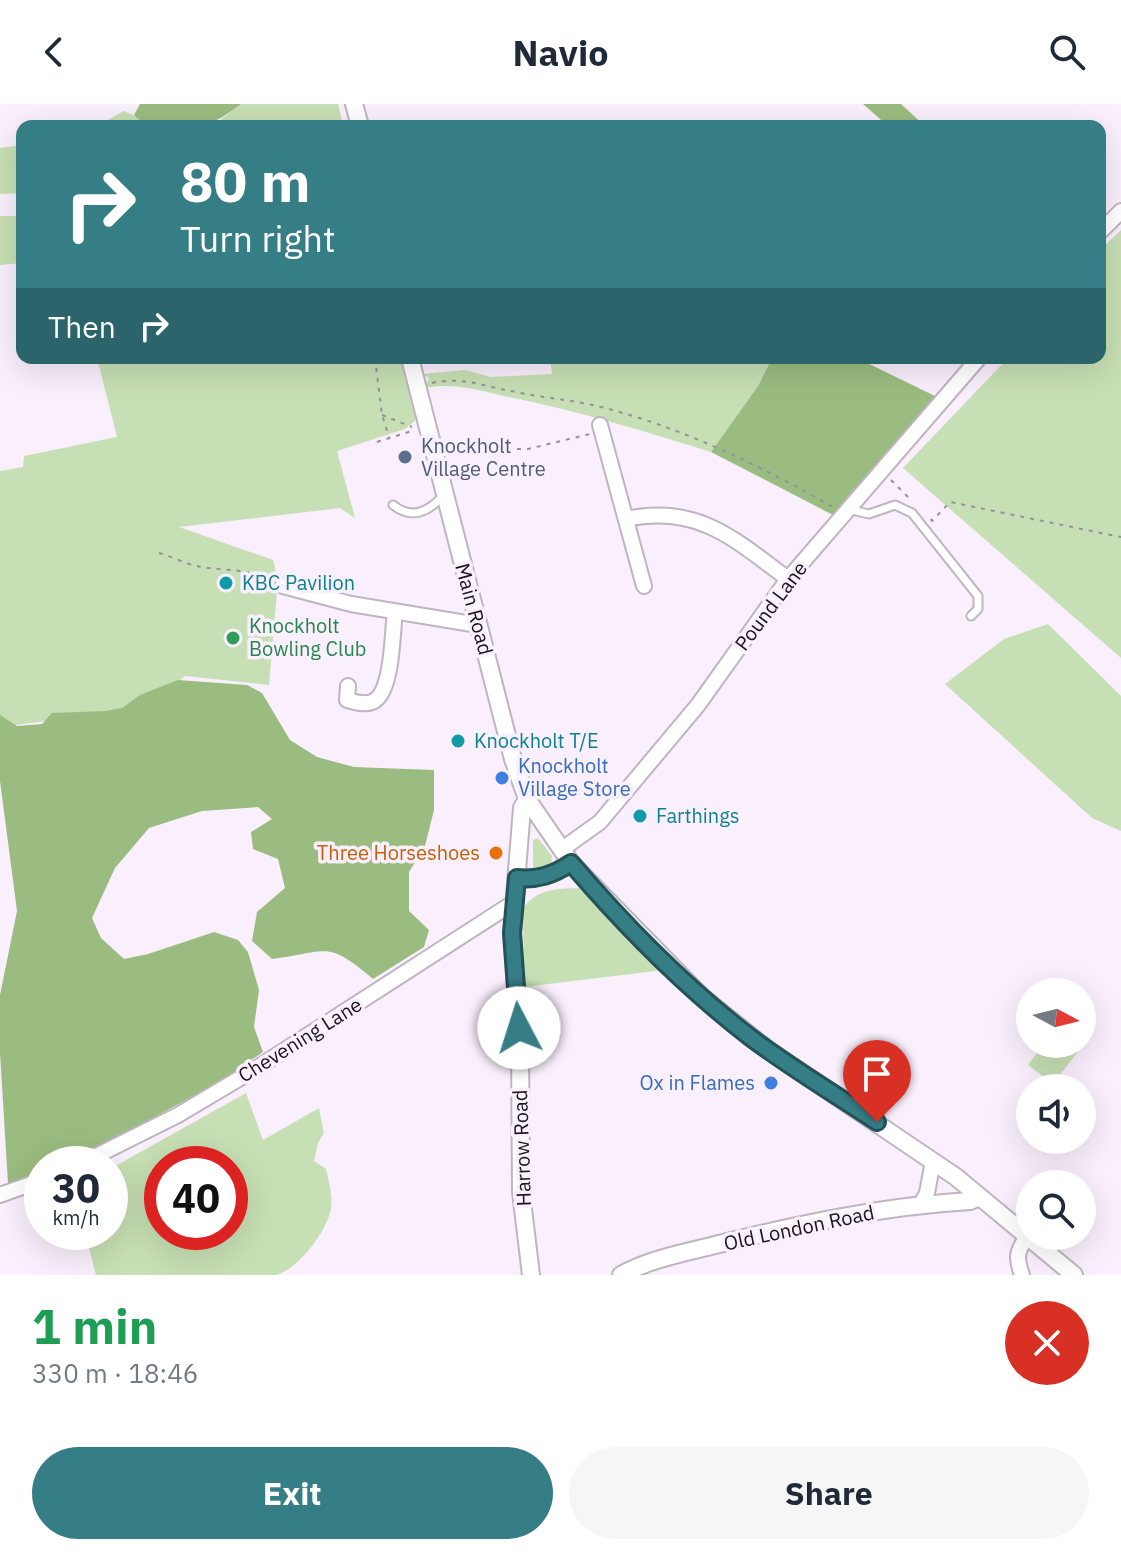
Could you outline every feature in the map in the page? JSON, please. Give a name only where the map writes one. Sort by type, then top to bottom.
[{"type":"street","points":[[1106,226],[1121,211]]},
{"type":"street","name":"Main Road","points":[[412,364],[513,759],[527,799],[566,856],[671,968],[717,1011],[785,1062],[933,1161],[1016,1228]]},
{"type":"street","name":"Pound Lane","points":[[517,878],[548,876],[610,811],[698,705],[788,579],[974,364]]},
{"type":"street","points":[[620,437],[602,433],[639,580]]},
{"type":"street","points":[[626,519],[653,513],[706,524],[729,536],[788,579]]},
{"type":"street","points":[[283,586],[395,612],[478,625]]},
{"type":"street","points":[[348,686],[347,700],[367,704],[383,695],[395,612]]},
{"type":"street","name":"Harrow Road","points":[[527,799],[522,808],[513,903],[513,964],[520,1041],[520,1184],[531,1275]]},
{"type":"street","name":"Chevening Lane","points":[[116,1146],[178,1115],[257,1068],[513,903]]},
{"type":"street","points":[[921,1204],[927,1193],[933,1161]]},
{"type":"street","points":[[0,1195],[24,1186]]},
{"type":"street","name":"Old London Road","points":[[621,1275],[666,1257],[748,1237],[921,1204],[970,1201],[980,1197]]},
{"type":"street","points":[[1018,1250],[1016,1258],[1022,1275]]},
{"type":"street","name":"Main Road","points":[[1043,1250],[1074,1275]]},
{"type":"lane","points":[[393,505],[416,514],[426,512],[445,495]]},
{"type":"lane","points":[[846,512],[869,514],[895,505],[912,513],[978,596],[978,609],[971,616]]},
{"type":"path","points":[[376,364],[382,415],[389,437]]},
{"type":"path","points":[[417,385],[450,379],[471,380],[509,391],[601,407],[700,440],[846,512]]},
{"type":"path","points":[[377,442],[417,429],[382,415]]},
{"type":"path","points":[[434,452],[455,448],[528,449],[602,433]]},
{"type":"path","points":[[881,471],[912,501]]},
{"type":"path","points":[[922,511],[932,521],[950,502],[1121,537]]},
{"type":"path","points":[[159,553],[200,567],[263,576],[283,586]]},
{"type":"green space","points":[[140,104],[241,104],[217,120],[139,120],[134,115]]},
{"type":"green space","points":[[241,104],[338,104],[342,120],[221,120]]},
{"type":"green space","points":[[863,104],[901,104],[918,120],[881,120]]},
{"type":"green space","points":[[124,111],[139,120],[107,120]]},
{"type":"green space","points":[[16,146],[16,193],[0,194],[0,148]]},
{"type":"green space","points":[[0,216],[16,216],[16,264],[0,265]]},
{"type":"green space","points":[[1121,230],[1121,658],[903,468],[1002,364],[1106,364],[1106,244]]},
{"type":"green space","points":[[99,364],[402,364],[416,420],[405,429],[337,451],[355,518],[340,508],[179,527],[273,560],[278,580],[269,685],[185,676],[147,708],[0,727],[0,471],[23,467],[24,456],[117,437]]},
{"type":"green space","points":[[551,364],[769,364],[758,386],[711,452],[535,403],[467,388],[425,388],[429,378],[422,374],[465,370],[491,377],[552,374]]},
{"type":"green space","points":[[769,364],[869,364],[937,397],[835,516],[711,452],[758,386]]},
{"type":"green space","points":[[1048,624],[1121,696],[1121,831],[1092,818],[945,684],[1004,639]]},
{"type":"green space","points":[[178,680],[247,685],[262,693],[290,740],[317,757],[354,767],[434,770],[434,810],[425,846],[409,872],[409,911],[429,930],[424,947],[373,979],[345,958],[326,951],[272,959],[252,941],[257,912],[285,888],[278,859],[253,849],[251,832],[272,819],[258,807],[202,811],[149,828],[115,868],[92,918],[101,938],[124,959],[214,932],[238,940],[248,952],[259,990],[254,1027],[263,1052],[221,1081],[101,1146],[24,1146],[24,1180],[8,1184],[0,1053],[0,995],[17,911],[0,781],[0,715],[17,726],[42,724],[52,713],[122,708],[140,695]]},
{"type":"green space","points":[[538,838],[552,856],[551,867],[533,869],[533,840]]},
{"type":"green space","points":[[579,888],[663,970],[524,987],[523,909],[541,893]]},
{"type":"green space","points":[[1033,1058],[1073,1058],[1061,1074],[1040,1074],[1028,1065]]},
{"type":"green space","points":[[246,1093],[263,1140],[319,1108],[324,1133],[314,1161],[326,1169],[331,1208],[322,1231],[294,1265],[277,1275],[96,1275],[90,1250],[128,1250],[128,1159],[144,1150],[144,1250],[248,1250],[248,1146],[151,1146]]},
{"type":"place","name":"Knockholt Village Centre","points":[[405,457]]},
{"type":"place","name":"KBC Pavilion","points":[[226,583]]},
{"type":"place","name":"Knockholt Bowling Club","points":[[233,638]]},
{"type":"place","name":"Knockholt T/E","points":[[458,741]]},
{"type":"place","name":"Knockholt Village Store","points":[[502,778]]},
{"type":"place","name":"Farthings","points":[[640,816]]},
{"type":"place","name":"Three Horseshoes","points":[[496,853]]},
{"type":"place","name":"Ox in Flames","points":[[771,1083]]},
{"type":"route","points":[[519,1028],[512,933],[517,878],[548,876],[571,863],[671,968],[717,1011],[785,1062],[877,1122]]}]
